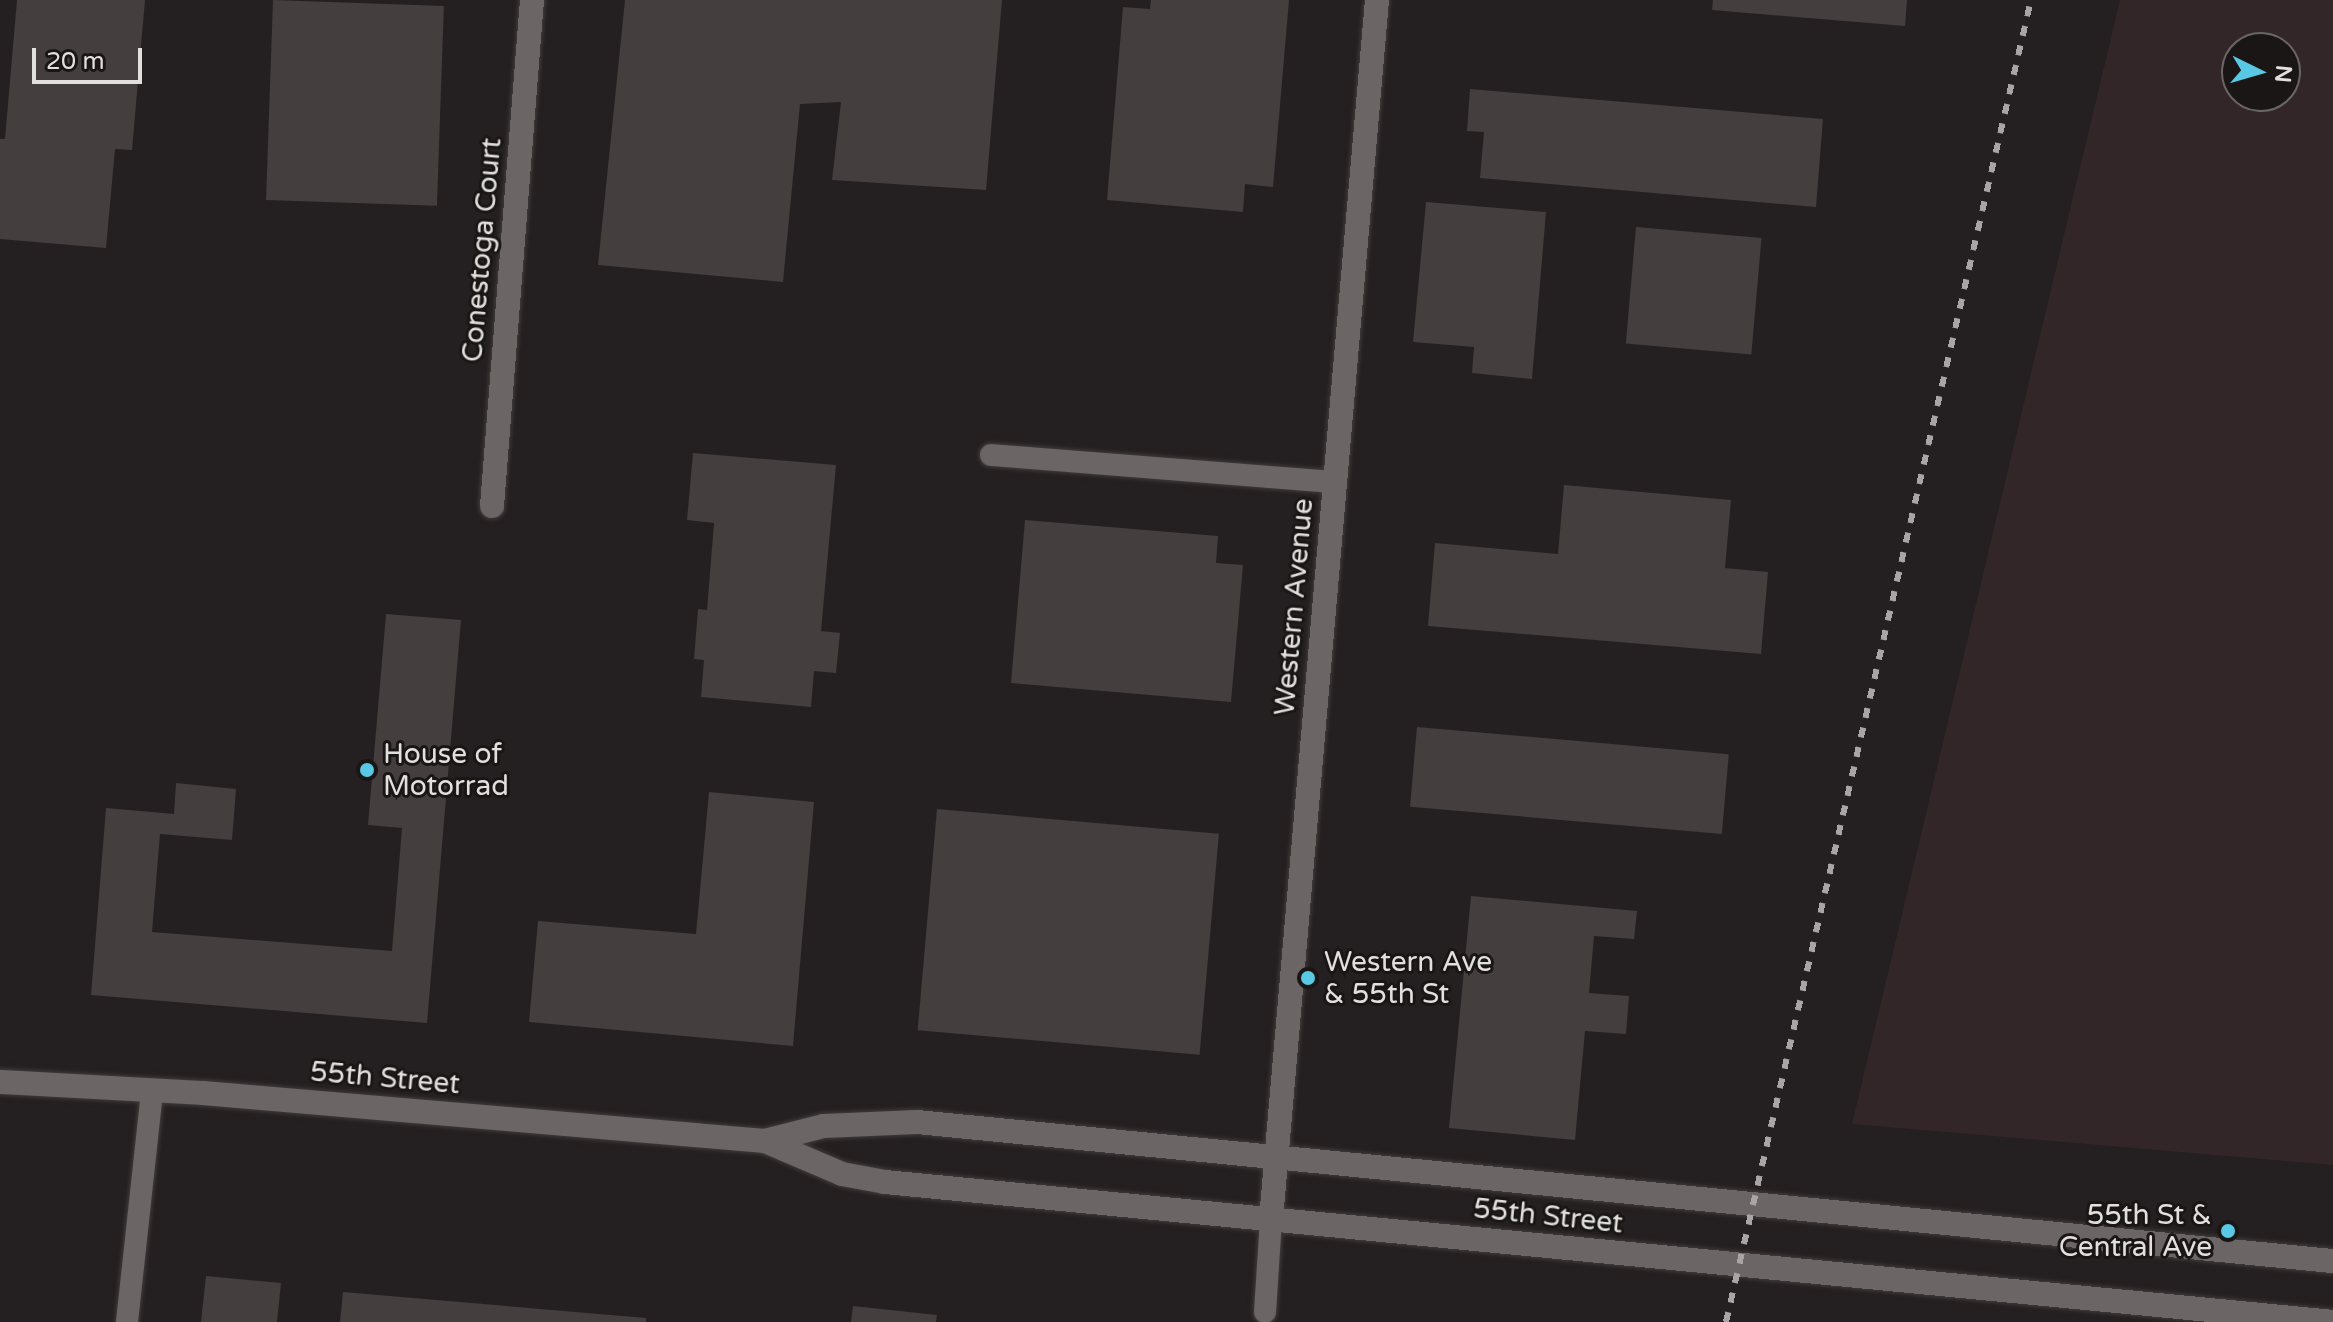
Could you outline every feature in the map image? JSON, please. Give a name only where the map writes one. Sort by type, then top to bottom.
[{"type":"main road","name":"Conestoga Court","points":[[492,506],[532,0]]},
{"type":"main road","name":"Western Avenue","points":[[1271,1219],[1377,0]]},
{"type":"main road","name":"55th Street","points":[[0,1082],[152,1090],[765,1141],[842,1174],[885,1182],[2333,1322]]},
{"type":"main road","name":"55th Street","points":[[765,1141],[824,1126],[917,1122],[2333,1261]]},
{"type":"lane","points":[[991,455],[1335,482]]},
{"type":"lane","points":[[127,1322],[152,1090]]},
{"type":"lane","points":[[1265,1312],[1271,1219]]},
{"type":"shaded area","points":[[2120,0],[2333,0],[2333,1165],[1852,1124]]},
{"type":"building","points":[[17,0],[145,0],[132,150],[115,149],[106,248],[0,239],[0,139],[5,139]]},
{"type":"building","points":[[273,0],[444,6],[437,206],[266,200]]},
{"type":"building","points":[[625,0],[1002,0],[986,190],[832,180],[841,102],[800,104],[783,282],[598,265]]},
{"type":"building","points":[[1151,0],[1289,0],[1273,187],[1245,184],[1243,212],[1107,200],[1123,7],[1150,9]]},
{"type":"building","points":[[1713,0],[1907,0],[1905,26],[1712,10]]},
{"type":"building","points":[[1470,89],[1823,119],[1816,207],[1480,178],[1484,132],[1467,131]]},
{"type":"building","points":[[1426,202],[1546,212],[1532,379],[1472,373],[1474,347],[1413,342]]},
{"type":"building","points":[[1636,227],[1762,238],[1751,355],[1626,344]]},
{"type":"building","points":[[693,453],[836,465],[821,631],[840,633],[836,673],[814,671],[811,707],[701,697],[704,660],[694,659],[698,609],[707,610],[714,523],[687,520]]},
{"type":"building","points":[[1564,485],[1731,500],[1725,568],[1768,572],[1761,654],[1428,626],[1435,543],[1558,554]]},
{"type":"building","points":[[1025,520],[1218,536],[1216,563],[1243,565],[1231,702],[1011,683]]},
{"type":"building","points":[[386,614],[461,620],[427,1023],[91,995],[106,808],[174,814],[176,783],[236,789],[232,840],[160,834],[152,932],[392,951],[402,828],[368,825]]},
{"type":"building","points":[[1417,727],[1729,754],[1722,834],[1410,807]]},
{"type":"building","points":[[709,792],[814,802],[793,1046],[529,1022],[538,921],[696,934]]},
{"type":"building","points":[[937,809],[1219,834],[1200,1055],[918,1030]]},
{"type":"building","points":[[1471,896],[1637,911],[1634,939],[1594,936],[1589,993],[1629,996],[1626,1034],[1585,1031],[1575,1140],[1449,1128]]},
{"type":"building","points":[[206,1276],[281,1283],[277,1322],[201,1322]]},
{"type":"building","points":[[343,1292],[646,1318],[646,1322],[340,1322]]},
{"type":"building","points":[[853,1306],[937,1315],[936,1322],[851,1322]]},
{"type":"railway","points":[[1726,1322],[2031,0]]},
{"type":"place","name":"House of Motorrad","points":[[367,770]]},
{"type":"place","name":"Western Ave & 55th St","points":[[1308,978]]},
{"type":"place","name":"55th St & Central Ave","points":[[2228,1231]]}]
